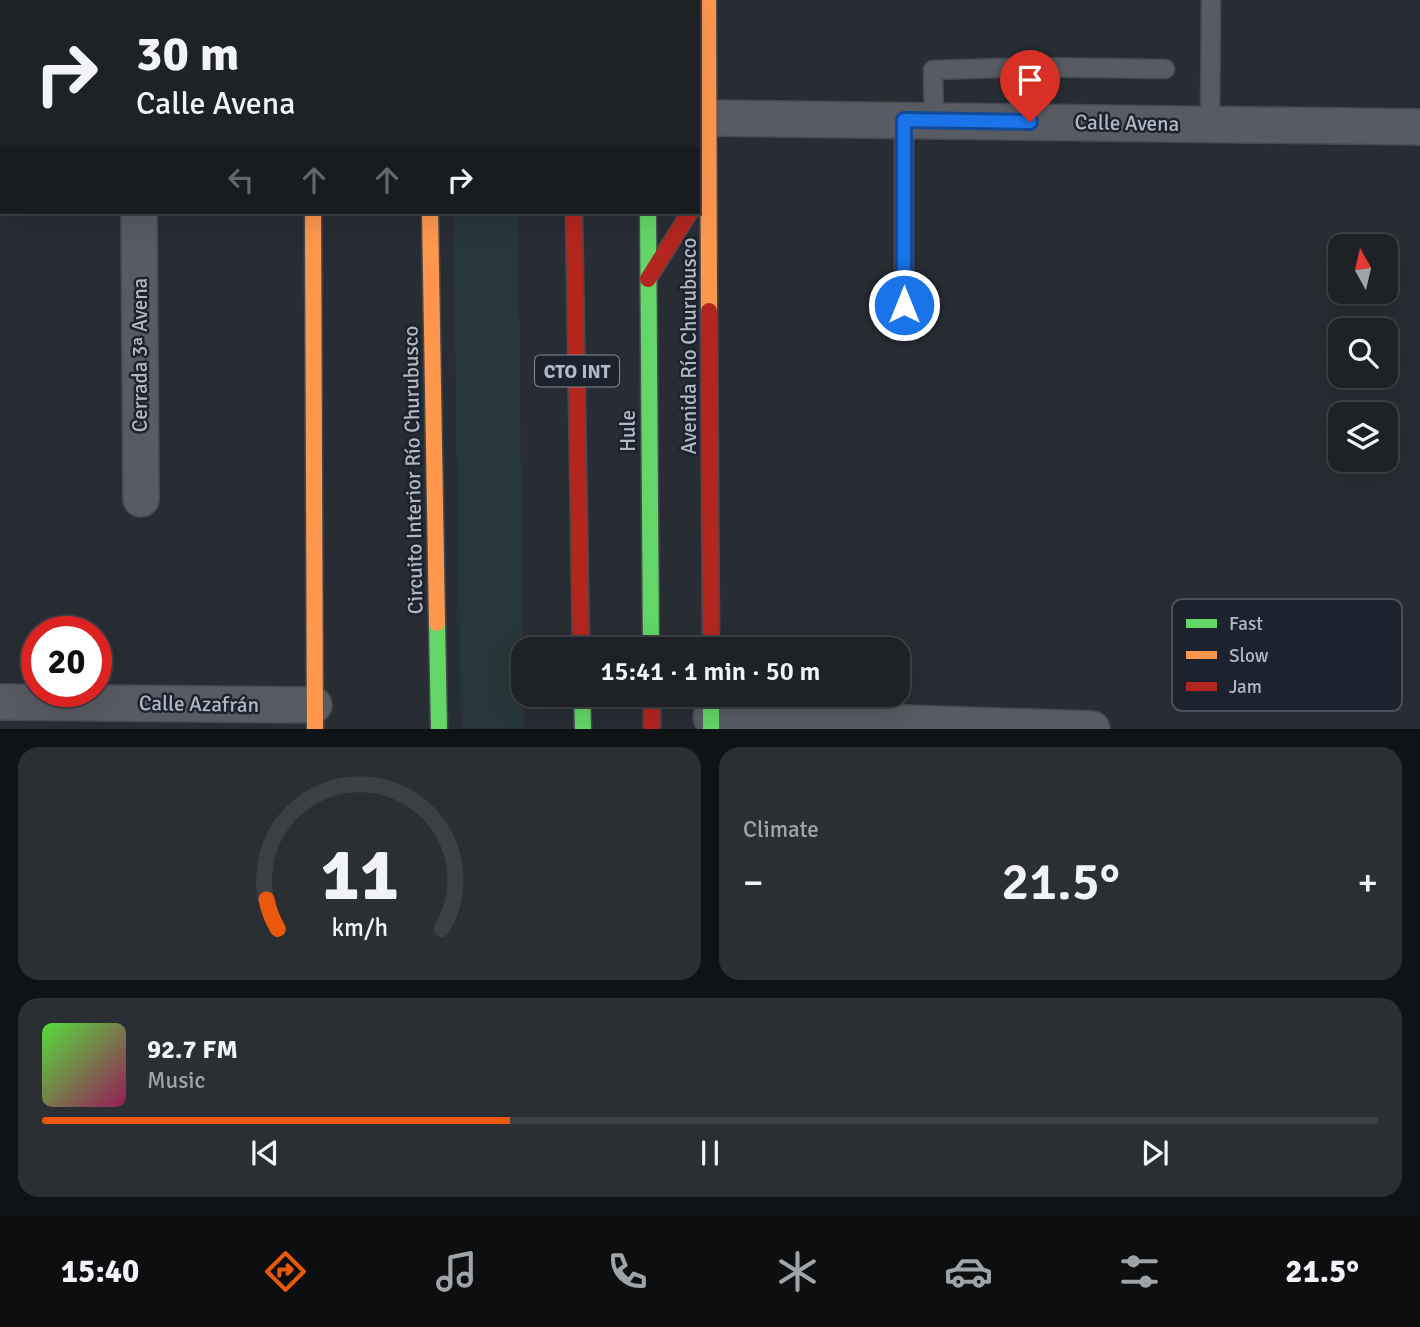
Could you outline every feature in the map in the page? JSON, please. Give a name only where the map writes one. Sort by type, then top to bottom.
[{"type":"main road","name":"Avenida Río Churubusco","points":[[708,0],[711,637]]},
{"type":"main road","points":[[700,196],[709,182]]},
{"type":"main road","points":[[313,214],[314,717]]},
{"type":"main road","name":"Circuito Interior Río Churubusco","points":[[430,214],[439,729]]},
{"type":"main road","name":"CTO INT","points":[[574,214],[581,637]]},
{"type":"main road","name":"Hule","points":[[648,214],[651,637]]},
{"type":"main road","points":[[648,279],[690,214]]},
{"type":"main road","points":[[582,707],[583,729]]},
{"type":"main road","points":[[652,707],[652,729]]},
{"type":"street","name":"Calle Avena","points":[[709,118],[1420,127]]},
{"type":"street","name":"Cerrada 3ª Avena","points":[[139,214],[141,499]]},
{"type":"street","name":"Calle Azafrán","points":[[0,702],[314,717]]},
{"type":"street","points":[[711,714],[1092,729]]},
{"type":"lane","points":[[1210,124],[1211,0]]},
{"type":"lane","points":[[1030,122],[1031,67]]},
{"type":"lane","points":[[904,305],[919,121],[933,69],[1165,69]]},
{"type":"shaded area","points":[[453,214],[518,214],[523,637],[511,637],[511,707],[524,707],[524,728],[461,728]]},
{"type":"traffic: fast","points":[[648,214],[651,637]]},
{"type":"traffic: fast","points":[[437,623],[439,729]]},
{"type":"traffic: fast","points":[[582,707],[583,729]]},
{"type":"traffic: fast","points":[[711,707],[711,729]]},
{"type":"traffic: slow","points":[[708,0],[709,311]]},
{"type":"traffic: slow","points":[[313,214],[315,729]]},
{"type":"traffic: slow","points":[[430,214],[437,623]]},
{"type":"traffic: jam","points":[[574,214],[581,637]]},
{"type":"traffic: jam","points":[[648,279],[689,214]]},
{"type":"traffic: jam","points":[[709,311],[711,637]]},
{"type":"traffic: jam","points":[[652,707],[652,729]]},
{"type":"route","points":[[904,305],[904,120],[1030,122]]}]
